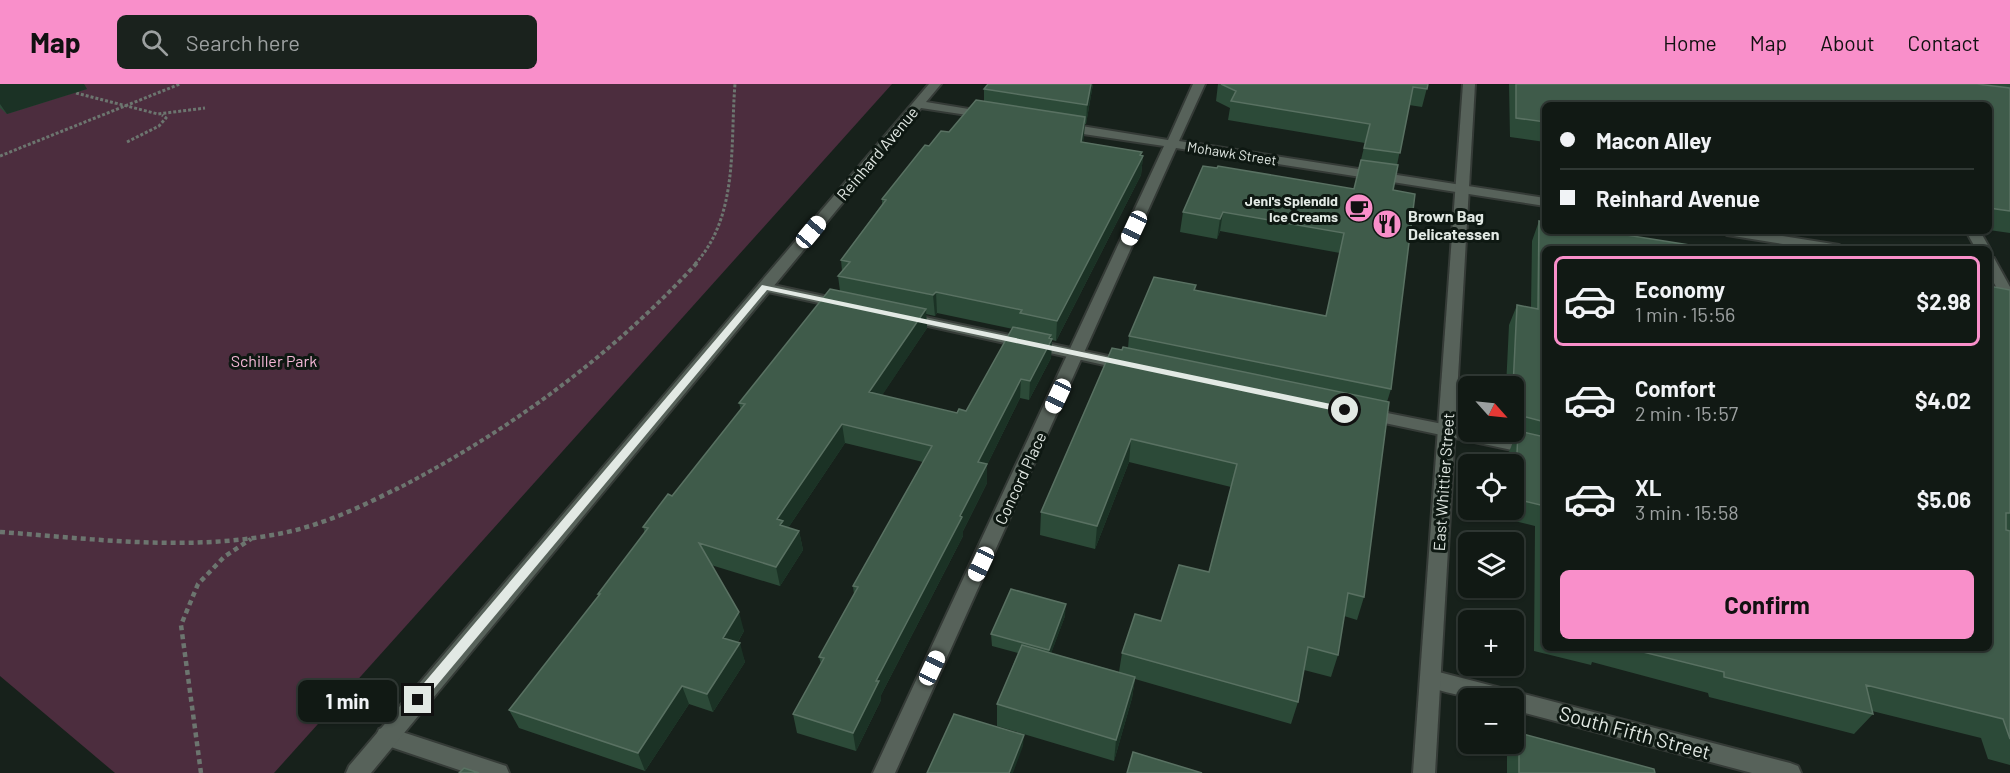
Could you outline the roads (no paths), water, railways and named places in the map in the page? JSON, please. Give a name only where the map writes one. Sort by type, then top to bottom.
[{"type":"street","name":"Reinhard Avenue","points":[[357,773],[935,84]]},
{"type":"street","name":"Concord Place","points":[[884,773],[1199,84]]},
{"type":"street","name":"East Whittier Street","points":[[1424,773],[1469,84]]},
{"type":"street","points":[[918,104],[1003,117]]},
{"type":"street","name":"Mohawk Street","points":[[1048,124],[1542,202]]},
{"type":"street","points":[[1746,234],[1820,246]]},
{"type":"street","points":[[1998,274],[2010,300]]},
{"type":"street","points":[[765,287],[862,308]]},
{"type":"street","points":[[896,315],[1146,369]]},
{"type":"street","points":[[1354,412],[1542,450]]},
{"type":"street","points":[[1431,679],[1465,688]]},
{"type":"street","name":"South Fifth Street","points":[[1524,704],[1790,773]]},
{"type":"street","points":[[387,736],[498,773]]},
{"type":"place","name":"Jeni's Splendid Ice Creams","points":[[1359,208]]},
{"type":"place","name":"Brown Bag Delicatessen","points":[[1387,224]]},
{"type":"park label","name":"Schiller Park","points":[[274,360]]}]
